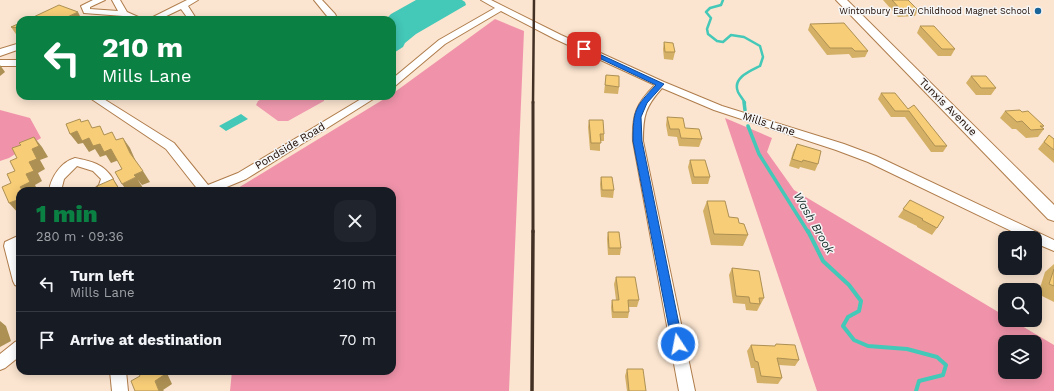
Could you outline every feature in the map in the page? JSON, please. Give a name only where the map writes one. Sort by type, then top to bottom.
[{"type":"main road","name":"Tunxis Avenue","points":[[841,0],[1054,215]]},
{"type":"street","points":[[101,0],[85,6],[87,11],[124,14],[130,16]]},
{"type":"street","points":[[116,0],[124,14]]},
{"type":"street","points":[[160,16],[194,0]]},
{"type":"street","points":[[318,0],[332,16]]},
{"type":"street","name":"Mills Lane","points":[[485,0],[558,37],[660,84],[718,108],[840,147],[872,159],[1054,246]]},
{"type":"street","points":[[183,5],[190,16]]},
{"type":"street","points":[[396,81],[442,42],[501,8]]},
{"type":"street","points":[[0,53],[7,49],[16,47]]},
{"type":"street","points":[[0,63],[16,63]]},
{"type":"street","points":[[660,84],[644,102],[637,117],[638,141],[687,391]]},
{"type":"street","points":[[98,100],[170,146],[203,187]]},
{"type":"street","name":"Pondside Road","points":[[216,187],[242,176],[366,100]]},
{"type":"street","points":[[56,187],[63,170],[75,162],[101,169],[107,179],[104,187]]},
{"type":"street","points":[[10,245],[16,267]]},
{"type":"street","points":[[0,363],[16,350]]},
{"type":"street","points":[[118,375],[120,391]]},
{"type":"shaded area","points":[[495,19],[524,31],[509,391],[230,391],[232,375],[396,375],[396,187],[240,187],[382,100],[396,100],[396,91]]},
{"type":"shaded area","points":[[324,100],[288,121],[278,121],[256,105],[258,101]]},
{"type":"shaded area","points":[[0,110],[30,118],[41,138],[9,158],[0,161]]},
{"type":"shaded area","points":[[725,118],[772,138],[767,152],[794,190],[998,312],[998,327],[1024,327],[1037,335],[998,335],[998,379],[1042,379],[1042,338],[1054,345],[1054,391],[817,391]]},
{"type":"water","points":[[416,0],[462,0],[466,5],[416,34],[405,43],[403,47],[396,51],[396,16],[389,16]]},
{"type":"water","points":[[241,114],[248,119],[226,131],[219,126]]},
{"type":"building","points":[[892,0],[908,0],[918,10],[902,11]]},
{"type":"building","points":[[59,5],[78,12],[70,16],[36,16]]},
{"type":"building","points":[[844,23],[868,51],[855,51],[852,48],[830,48],[810,24]]},
{"type":"building","points":[[920,26],[934,26],[955,49],[942,49]]},
{"type":"building","points":[[664,42],[673,43],[675,52],[665,52]]},
{"type":"building","points":[[606,75],[619,76],[619,87],[605,85]]},
{"type":"building","points":[[971,76],[986,76],[996,88],[981,88]]},
{"type":"building","points":[[881,93],[895,93],[908,109],[914,105],[947,146],[935,146],[909,111],[895,111]]},
{"type":"building","points":[[1020,110],[1022,112],[1028,111],[1044,126],[1040,126],[1044,129],[1031,130],[1022,121],[1017,122],[1005,111]]},
{"type":"building","points":[[667,117],[683,118],[685,128],[699,129],[702,139],[681,138],[679,129],[670,129]]},
{"type":"building","points":[[80,119],[81,122],[88,120],[92,128],[100,126],[104,135],[112,132],[116,140],[123,138],[130,153],[143,171],[134,175],[136,177],[122,184],[115,172],[122,169],[111,149],[104,152],[100,144],[93,146],[89,138],[82,141],[77,131],[70,134],[66,124]]},
{"type":"building","points":[[589,120],[603,120],[604,134],[600,134],[601,143],[591,143]]},
{"type":"building","points":[[1049,135],[1054,139],[1054,150],[1044,142]]},
{"type":"building","points":[[34,137],[39,146],[32,149],[37,159],[29,162],[34,171],[26,174],[30,182],[20,187],[16,187],[16,200],[9,203],[2,187],[11,183],[7,174],[15,171],[10,161],[17,158],[12,148],[21,145],[19,143]]},
{"type":"building","points":[[797,144],[821,151],[818,164],[792,159]]},
{"type":"building","points":[[690,160],[705,160],[710,177],[694,177]]},
{"type":"building","points":[[601,177],[612,177],[614,190],[602,190]]},
{"type":"building","points":[[113,179],[118,187],[98,187],[97,186]]},
{"type":"building","points":[[910,200],[944,217],[937,228],[903,209]]},
{"type":"building","points":[[707,201],[725,201],[729,217],[738,218],[739,223],[744,224],[748,235],[714,234]]},
{"type":"building","points":[[608,232],[619,232],[621,248],[609,248]]},
{"type":"building","points":[[732,268],[759,271],[764,298],[759,298],[760,304],[750,303],[749,297],[736,296]]},
{"type":"building","points":[[1054,269],[1054,286],[1049,284]]},
{"type":"building","points":[[616,277],[635,277],[639,300],[628,300],[629,312],[613,312],[612,300],[619,300]]},
{"type":"building","points":[[776,344],[795,345],[799,360],[777,358],[782,378],[761,376],[758,362],[755,361],[751,345],[775,346]]},
{"type":"building","points":[[627,369],[643,369],[646,391],[629,391]]},
{"type":"building","points":[[164,375],[155,381],[159,391],[135,391],[131,381],[140,376]]},
{"type":"waterway","name":"Wash Brook","points":[[723,0],[721,5],[710,8],[706,12],[711,18],[707,29],[708,34],[717,41],[723,42],[731,35],[744,37],[760,46],[763,57],[760,66],[743,76],[738,83],[738,92],[745,103]]},
{"type":"waterway","name":"Wash Brook","points":[[744,102],[745,110]]},
{"type":"waterway","name":"Wash Brook","points":[[748,126],[759,154],[808,232]]},
{"type":"waterway","name":"Wash Brook","points":[[808,231],[823,261],[849,285],[861,301],[859,311],[848,317],[843,326],[854,340],[868,346],[907,349],[937,357],[946,365],[943,375],[919,381],[916,391]]},
{"type":"railway","points":[[533,103],[534,0]]},
{"type":"railway","points":[[533,103],[533,231]]},
{"type":"railway","points":[[532,391],[533,231]]},
{"type":"place","name":"Wintonbury Early Childhood Magnet School","points":[[1038,11]]},
{"type":"route","points":[[584,49],[660,84],[644,102],[637,117],[638,141],[678,344]]}]
